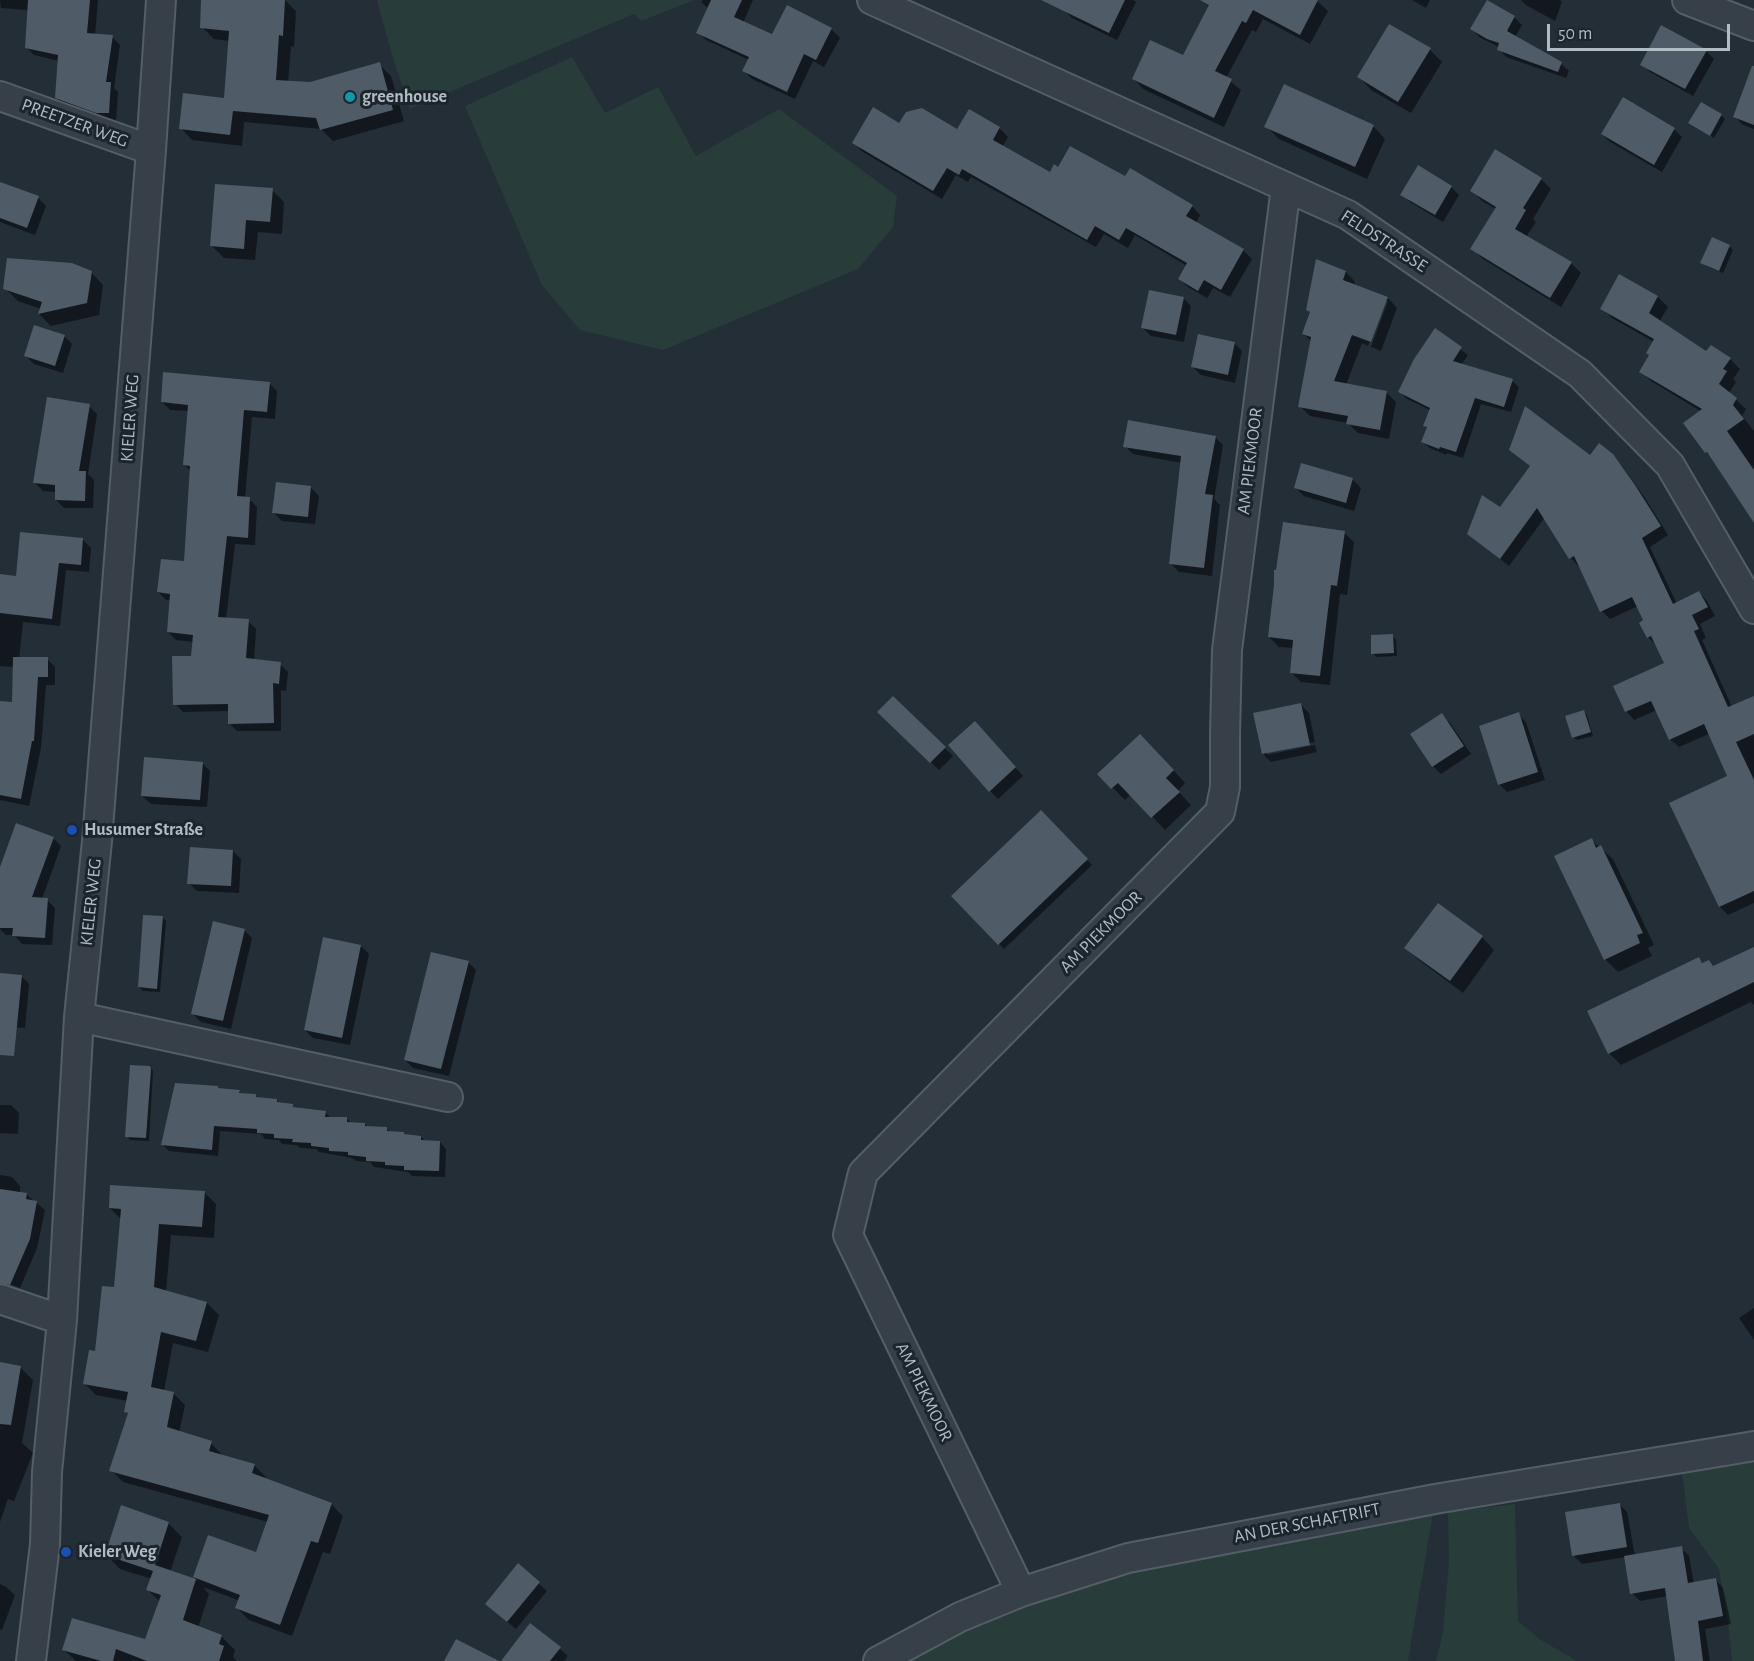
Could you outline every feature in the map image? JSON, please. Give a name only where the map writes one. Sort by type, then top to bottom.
[{"type":"street","name":"KIELER WEG","points":[[30,1661],[45,1544],[47,1472],[62,1320],[79,1017],[98,830],[161,0]]},
{"type":"street","name":"FELDSTRASSE","points":[[872,0],[1348,215],[1580,374],[1670,465],[1754,609]]},
{"type":"street","points":[[1687,0],[1754,26]]},
{"type":"street","name":"PREETZER WEG","points":[[0,96],[151,150]]},
{"type":"street","name":"AM PIEKMOOR","points":[[1021,1592],[848,1235],[863,1173],[1220,812],[1225,787],[1227,650],[1286,187]]},
{"type":"street","points":[[79,1017],[448,1098]]},
{"type":"street","points":[[0,1299],[62,1320]]},
{"type":"street","name":"AN DER SCHAFTRIFT","points":[[878,1661],[960,1617],[1021,1592],[1128,1558],[1435,1499],[1754,1446]]},
{"type":"green space","points":[[377,0],[694,0],[641,21],[634,14],[410,109]]},
{"type":"green space","points":[[572,57],[605,113],[658,87],[696,156],[779,109],[897,196],[893,227],[858,269],[663,350],[580,330],[542,285],[465,106]]},
{"type":"green space","points":[[1754,1461],[1754,1661],[1732,1661],[1719,1569],[1689,1528],[1682,1472]]},
{"type":"green space","points":[[1515,1504],[1518,1621],[1541,1640],[1577,1661],[1436,1661],[1443,1632],[1449,1562],[1448,1512]]},
{"type":"green space","points":[[1433,1513],[1408,1661],[909,1661],[975,1625],[1056,1594],[1159,1564]]},
{"type":"building","points":[[28,0],[90,0],[87,33],[113,35],[106,82],[111,82],[109,113],[96,113],[55,98],[58,55],[25,48]]},
{"type":"building","points":[[201,0],[285,0],[283,36],[279,35],[276,80],[310,82],[380,62],[393,110],[320,130],[316,118],[233,111],[230,135],[179,129],[183,93],[224,98],[229,31],[200,28]]},
{"type":"building","points":[[711,0],[742,0],[734,17],[772,34],[787,5],[832,28],[816,60],[804,54],[787,92],[742,71],[749,57],[696,33]]},
{"type":"building","points":[[1041,0],[1125,0],[1109,33]]},
{"type":"building","points":[[1200,0],[1318,0],[1300,35],[1253,10],[1246,23],[1242,21],[1215,71],[1232,79],[1214,118],[1132,79],[1150,40],[1183,55],[1209,5]]},
{"type":"building","points":[[1487,0],[1515,16],[1507,31],[1562,62],[1558,72],[1497,50],[1499,43],[1470,29]]},
{"type":"building","points":[[1389,24],[1431,48],[1398,102],[1357,77]]},
{"type":"building","points":[[1661,25],[1707,50],[1685,89],[1640,65]]},
{"type":"building","points":[[1752,66],[1754,66],[1754,125],[1733,117]]},
{"type":"building","points":[[1284,84],[1374,125],[1355,167],[1264,127]]},
{"type":"building","points":[[1623,97],[1675,128],[1654,165],[1601,134]]},
{"type":"building","points":[[1701,102],[1722,114],[1710,136],[1688,123]]},
{"type":"building","points":[[873,107],[899,123],[906,112],[922,108],[957,129],[969,109],[1000,127],[993,140],[1050,172],[1054,164],[1058,167],[1070,146],[1125,176],[1130,168],[1193,205],[1186,216],[1244,249],[1221,290],[1204,280],[1198,291],[1178,279],[1187,263],[1126,228],[1119,240],[1095,226],[1087,240],[962,169],[959,175],[947,168],[933,191],[852,143]]},
{"type":"building","points":[[1495,149],[1542,178],[1523,208],[1526,210],[1515,229],[1572,262],[1550,298],[1470,249],[1496,207],[1470,191]]},
{"type":"building","points":[[1418,165],[1452,186],[1435,215],[1400,195]]},
{"type":"building","points":[[0,182],[39,196],[27,228],[0,218]]},
{"type":"building","points":[[215,184],[273,188],[270,222],[246,220],[244,249],[210,246]]},
{"type":"building","points":[[1712,237],[1730,245],[1719,271],[1700,263]]},
{"type":"building","points":[[7,258],[72,263],[92,271],[87,303],[38,314],[42,302],[3,289]]},
{"type":"building","points":[[1316,259],[1346,271],[1343,280],[1388,297],[1371,342],[1352,335],[1334,381],[1387,391],[1380,430],[1346,424],[1348,416],[1298,407],[1311,337],[1302,334],[1310,312],[1306,310]]},
{"type":"building","points":[[1619,274],[1658,296],[1649,313],[1706,351],[1711,345],[1731,358],[1723,369],[1727,371],[1719,384],[1737,398],[1733,405],[1744,419],[1727,431],[1754,470],[1754,523],[1707,452],[1705,453],[1683,423],[1702,409],[1639,372],[1649,355],[1646,353],[1654,339],[1600,309]]},
{"type":"building","points":[[1149,290],[1184,297],[1176,335],[1141,328]]},
{"type":"building","points":[[34,325],[65,335],[55,366],[24,356]]},
{"type":"building","points":[[1435,328],[1462,347],[1453,361],[1513,379],[1504,407],[1475,398],[1456,452],[1421,442],[1427,427],[1423,426],[1430,408],[1398,392],[1414,359]]},
{"type":"building","points":[[1198,334],[1235,342],[1228,375],[1191,367]]},
{"type":"building","points":[[163,372],[270,382],[267,412],[244,410],[237,496],[250,497],[248,538],[227,536],[218,617],[249,619],[246,658],[281,662],[279,684],[273,683],[274,723],[228,724],[228,704],[173,705],[172,656],[191,656],[193,635],[167,632],[170,594],[157,592],[161,559],[184,561],[190,466],[183,465],[188,405],[161,402]]},
{"type":"building","points":[[47,397],[90,404],[79,471],[86,471],[85,501],[55,500],[55,485],[33,483]]},
{"type":"building","points":[[1525,406],[1590,455],[1599,443],[1613,454],[1661,526],[1642,538],[1673,604],[1699,591],[1708,607],[1692,615],[1699,629],[1694,631],[1728,707],[1754,696],[1754,734],[1736,742],[1754,780],[1754,891],[1719,907],[1669,803],[1727,776],[1704,724],[1669,740],[1651,701],[1625,712],[1613,686],[1664,663],[1651,636],[1647,638],[1639,623],[1643,620],[1632,597],[1600,612],[1574,556],[1569,559],[1537,508],[1500,559],[1467,534],[1482,495],[1500,507],[1530,466],[1509,450]]},
{"type":"building","points":[[1128,420],[1216,436],[1205,494],[1213,495],[1204,568],[1169,564],[1181,456],[1123,447]]},
{"type":"building","points":[[1301,463],[1353,478],[1346,503],[1294,488]]},
{"type":"building","points":[[276,482],[311,486],[308,517],[272,513]]},
{"type":"building","points":[[1283,522],[1345,531],[1337,586],[1331,585],[1320,676],[1290,673],[1293,640],[1268,637],[1274,570],[1276,570]]},
{"type":"building","points":[[20,532],[83,538],[81,565],[59,563],[52,619],[0,613],[0,574],[16,576]]},
{"type":"building","points":[[1393,634],[1394,653],[1371,654],[1371,635]]},
{"type":"building","points":[[13,657],[48,657],[48,677],[38,677],[34,741],[32,741],[21,799],[0,795],[0,701],[12,702]]},
{"type":"building","points":[[893,696],[946,747],[930,763],[877,712]]},
{"type":"building","points":[[1301,703],[1310,745],[1262,754],[1253,713]]},
{"type":"building","points":[[1584,710],[1591,732],[1572,738],[1565,716]]},
{"type":"building","points":[[1519,712],[1538,772],[1498,785],[1479,726]]},
{"type":"building","points":[[1442,713],[1464,746],[1432,767],[1410,734]]},
{"type":"building","points":[[975,721],[1016,767],[989,792],[948,745]]},
{"type":"building","points":[[1140,734],[1174,770],[1166,778],[1180,792],[1151,818],[1118,783],[1111,789],[1097,774]]},
{"type":"building","points":[[144,757],[203,762],[200,800],[141,796]]},
{"type":"building","points":[[1041,810],[1088,859],[998,945],[951,896]]},
{"type":"building","points":[[16,823],[54,837],[32,897],[48,898],[45,938],[12,936],[13,928],[0,928],[0,867]]},
{"type":"building","points":[[1592,838],[1596,848],[1601,845],[1643,933],[1637,935],[1640,943],[1604,960],[1554,856]]},
{"type":"building","points":[[190,847],[233,850],[231,886],[187,884]]},
{"type":"building","points":[[1438,903],[1483,936],[1450,981],[1404,948]]},
{"type":"building","points":[[143,915],[163,916],[157,989],[138,987]]},
{"type":"building","points":[[213,921],[245,929],[223,1021],[191,1014]]},
{"type":"building","points":[[323,937],[361,945],[342,1038],[304,1030]]},
{"type":"building","points":[[1754,947],[1754,982],[1608,1054],[1587,1011],[1699,957],[1702,963],[1709,960],[1713,966]]},
{"type":"building","points":[[431,952],[469,961],[441,1069],[404,1060]]},
{"type":"building","points":[[0,973],[22,975],[14,1056],[0,1055]]},
{"type":"building","points":[[130,1065],[150,1066],[151,1069],[146,1138],[125,1137]]},
{"type":"building","points":[[175,1083],[240,1090],[239,1093],[277,1099],[277,1102],[293,1104],[293,1107],[326,1111],[325,1117],[347,1117],[347,1122],[387,1127],[387,1131],[421,1136],[421,1140],[440,1141],[439,1171],[404,1170],[404,1166],[366,1161],[366,1157],[348,1155],[348,1152],[329,1151],[329,1148],[311,1146],[311,1143],[292,1142],[293,1139],[274,1138],[274,1134],[257,1133],[257,1129],[214,1126],[212,1150],[161,1145]]},
{"type":"building","points":[[110,1185],[205,1191],[202,1227],[159,1224],[154,1287],[207,1302],[196,1341],[161,1332],[151,1387],[174,1392],[167,1427],[212,1441],[209,1451],[255,1464],[252,1473],[332,1503],[318,1543],[311,1541],[280,1625],[235,1608],[240,1595],[193,1577],[208,1535],[256,1552],[269,1515],[109,1471],[128,1413],[124,1412],[128,1392],[83,1384],[89,1350],[95,1351],[102,1286],[114,1287],[121,1209],[109,1208]]},
{"type":"building","points":[[0,1189],[27,1193],[26,1199],[37,1201],[30,1239],[10,1285],[0,1283]]},
{"type":"building","points":[[0,1362],[21,1366],[11,1425],[0,1424]]},
{"type":"building","points":[[1620,1503],[1627,1547],[1572,1556],[1565,1512]]},
{"type":"building","points":[[121,1505],[169,1522],[155,1565],[196,1579],[183,1620],[222,1635],[219,1644],[224,1646],[219,1661],[147,1661],[116,1649],[113,1661],[101,1661],[62,1650],[72,1618],[145,1639],[161,1595],[146,1590],[153,1571],[105,1555]]},
{"type":"building","points":[[1682,1546],[1688,1583],[1716,1578],[1723,1616],[1698,1621],[1703,1661],[1675,1661],[1665,1588],[1630,1594],[1624,1556]]},
{"type":"building","points":[[518,1563],[540,1582],[507,1622],[485,1604]]},
{"type":"building","points":[[530,1623],[561,1647],[550,1661],[501,1661]]},
{"type":"building","points":[[456,1639],[499,1661],[444,1661]]},
{"type":"place","name":"greenhouse","points":[[350,97]]},
{"type":"place","name":"Husumer Straße","points":[[72,830]]},
{"type":"place","name":"Kieler Weg","points":[[66,1552]]}]
